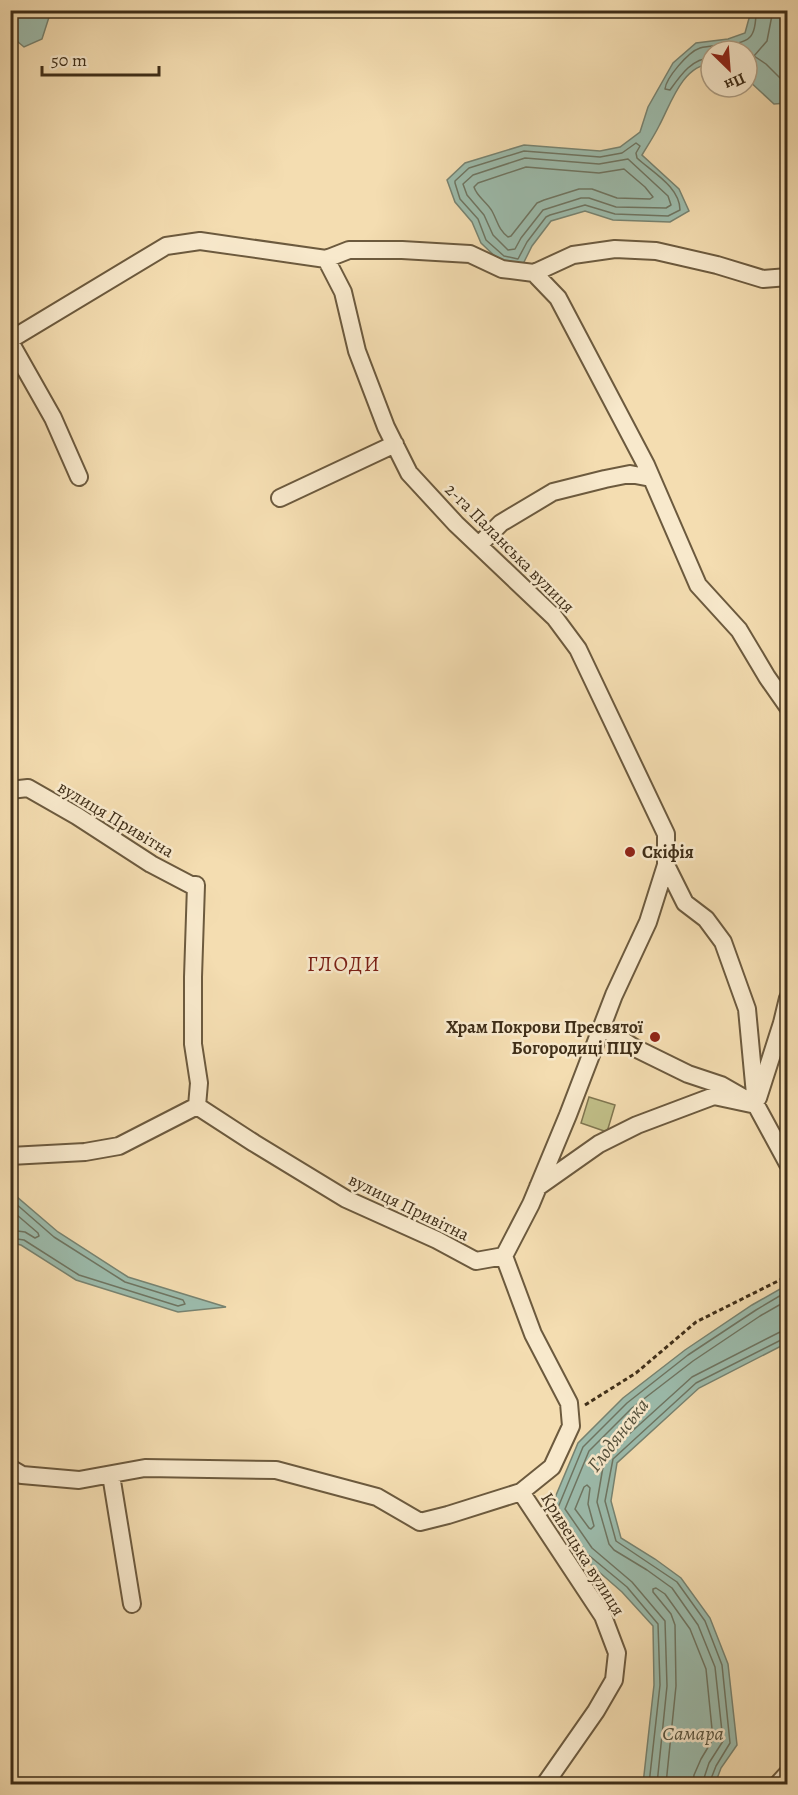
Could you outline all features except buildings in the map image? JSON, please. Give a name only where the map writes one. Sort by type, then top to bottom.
[{"type":"street","points":[[79,477],[53,418],[10,341],[166,246],[200,241],[326,259],[349,250],[470,254],[502,269],[534,273],[573,255],[615,249],[656,251],[717,265],[763,279],[788,277]]},
{"type":"street","name":"2-га Паланська вулиця","points":[[326,259],[343,292],[357,351],[386,428],[410,473],[456,524],[555,618],[578,649],[666,834],[666,865]]},
{"type":"street","points":[[534,273],[558,298],[651,478],[699,585],[739,630],[788,707]]},
{"type":"street","points":[[280,498],[395,444]]},
{"type":"street","points":[[479,545],[501,523],[553,492],[630,474],[651,478]]},
{"type":"street","name":"вулиця Привітна","points":[[10,790],[28,788],[77,816],[151,864],[191,885],[196,885],[193,1044],[199,1083],[197,1106],[346,1199],[437,1240],[476,1261],[504,1257]]},
{"type":"street","points":[[521,1492],[552,1467],[571,1426],[569,1403],[533,1334],[504,1257],[531,1204],[614,995],[648,922],[666,865]]},
{"type":"street","points":[[666,865],[685,903],[706,919],[723,942],[747,1009],[756,1105],[788,1164]]},
{"type":"street","points":[[756,1105],[788,998]]},
{"type":"street","points":[[602,1028],[633,1047],[688,1074],[721,1085],[756,1105]]},
{"type":"street","points":[[538,1187],[599,1144],[637,1125],[714,1096],[756,1105]]},
{"type":"street","points":[[10,1156],[85,1152],[119,1146],[197,1106]]},
{"type":"street","name":"Кривецька вулиця","points":[[10,1468],[22,1474],[80,1480],[146,1468],[276,1470],[377,1497],[420,1522],[521,1492],[603,1616],[617,1653],[614,1680],[596,1711],[545,1785]]},
{"type":"street","points":[[111,1475],[132,1604]]},
{"type":"street","points":[[778,1785],[788,1773]]},
{"type":"path","points":[[570,1413],[636,1373],[696,1322],[788,1276]]},
{"type":"shaded area","points":[[589,1097],[615,1105],[607,1132],[581,1123]]},
{"type":"water","points":[[11,10],[51,11],[42,39],[24,47],[11,38]]},
{"type":"water","points":[[751,11],[787,11],[787,103],[774,104],[759,90],[759,39],[728,39],[745,33]]},
{"type":"water","points":[[699,43],[699,67],[692,71],[678,88],[642,155],[679,189],[689,211],[670,222],[613,220],[585,211],[551,221],[532,246],[522,266],[501,262],[481,243],[472,222],[455,202],[447,180],[465,163],[524,145],[600,151],[620,147],[640,132],[648,107],[673,63]]},
{"type":"water","points":[[11,1195],[17,1197],[58,1232],[128,1277],[226,1307],[178,1312],[76,1280],[21,1245],[11,1243]]},
{"type":"water","name":"Самара","points":[[787,1285],[787,1343],[699,1388],[617,1463],[611,1501],[621,1538],[681,1578],[710,1618],[728,1664],[737,1745],[721,1768],[715,1784],[643,1784],[654,1685],[653,1626],[622,1592],[582,1557],[549,1512],[578,1443],[623,1398],[685,1350],[752,1305]]},
{"type":"place","name":"Скіфія","points":[[630,852]]},
{"type":"place","name":"Храм Покрови Пресвятої Богородиці ПЦУ","points":[[655,1037]]},
{"type":"district","name":"ГЛОДИ","points":[[344,964]]},
{"type":"water label","name":"Глодянська","points":[[618,1435]]}]
